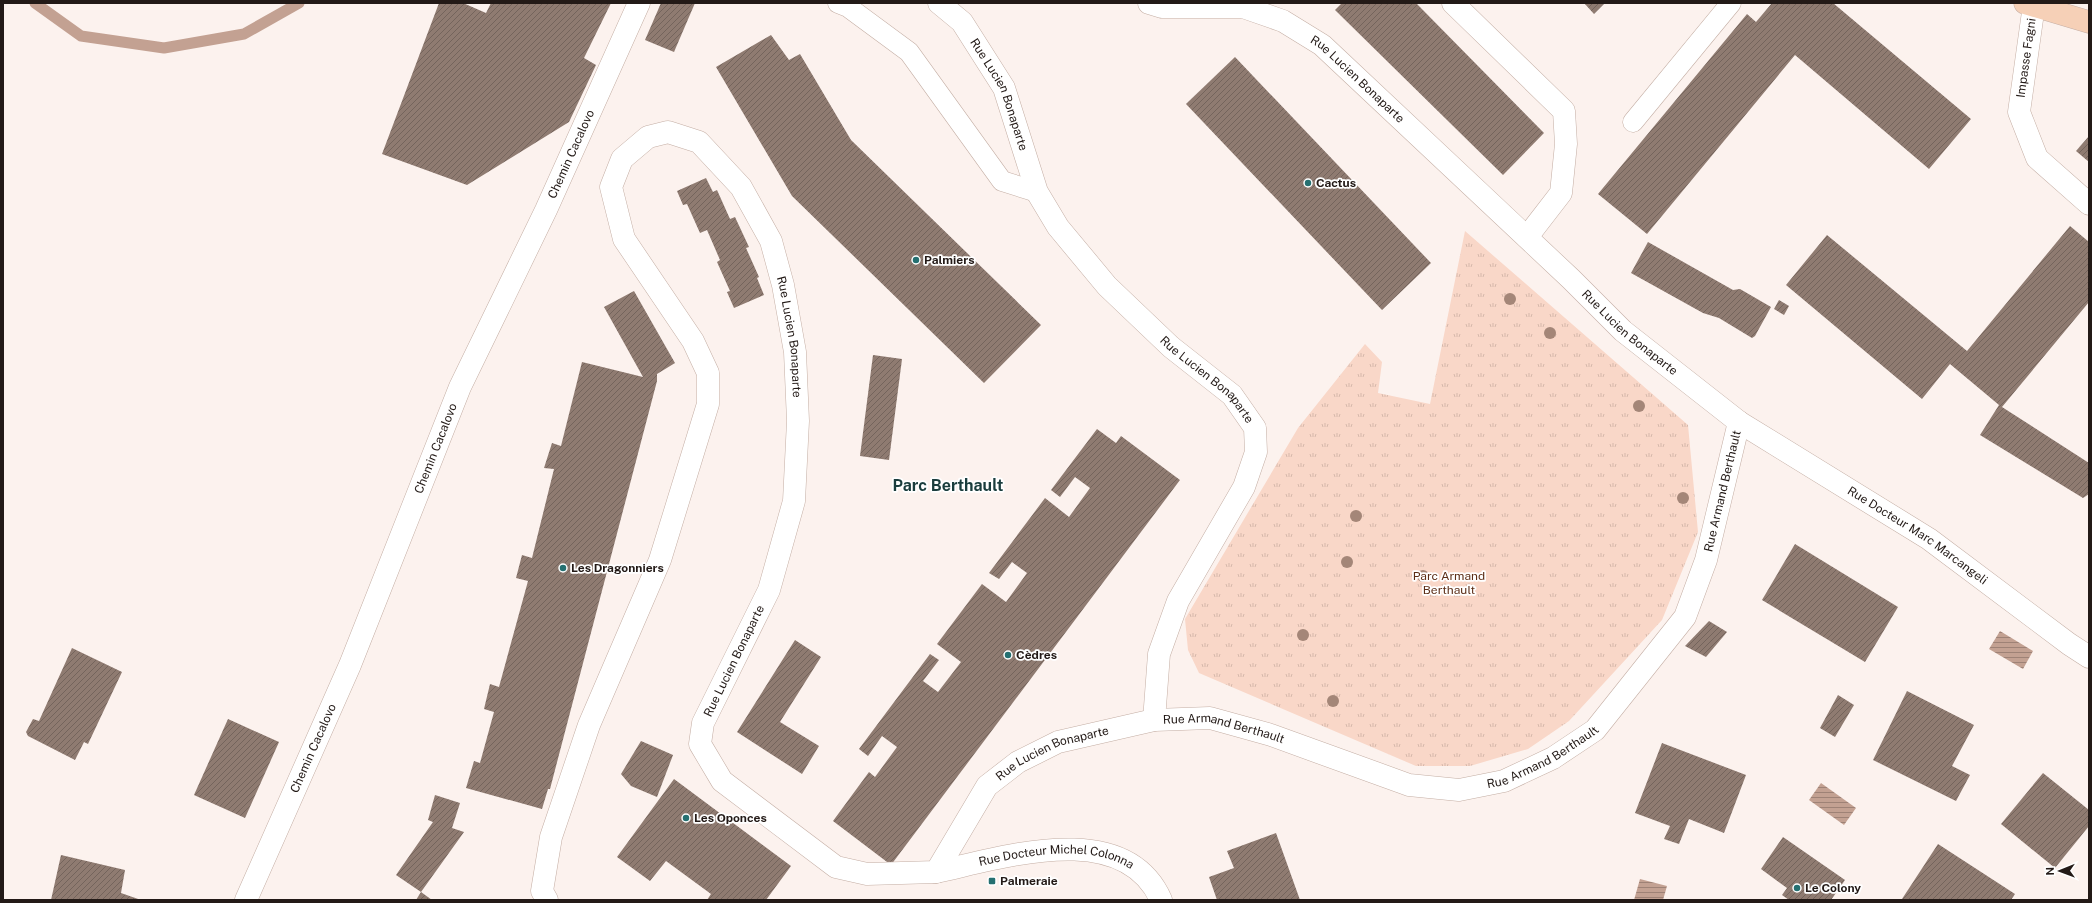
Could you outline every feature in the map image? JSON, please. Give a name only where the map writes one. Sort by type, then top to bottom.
[{"type":"main road","points":[[2029,4],[2089,22]]},
{"type":"street","name":"Chemin Cacalovo","points":[[246,900],[350,665],[460,387],[546,210],[639,3]]},
{"type":"street","name":"Rue Lucien Bonaparte","points":[[547,900],[542,891],[552,837],[589,725],[660,560],[708,404],[708,373],[694,341],[624,239],[611,187],[622,159],[648,137],[668,132],[699,142],[741,187],[771,241],[783,285],[795,352],[798,421],[794,501],[769,590],[703,723],[700,744],[722,781],[836,867],[867,874],[936,872],[987,786],[1018,762],[1058,742],[1154,720],[1159,654],[1178,601],[1244,487],[1256,452],[1255,428],[1232,395],[1171,347],[1107,286],[1058,227],[1037,192],[1004,88],[962,22],[939,3]]},
{"type":"street","name":"Rue Lucien Bonaparte","points":[[1149,3],[1162,6],[1243,7],[1290,25],[1322,45],[1527,237],[1623,331],[1739,422]]},
{"type":"street","points":[[1453,3],[1564,111],[1566,144],[1561,193],[1527,237]]},
{"type":"street","name":"Impasse Fagni","points":[[2029,4],[2019,112],[2037,158],[2089,204]]},
{"type":"street","name":"Rue Armand Berthault","points":[[1154,720],[1210,718],[1271,735],[1409,785],[1459,790],[1504,781],[1553,758],[1595,730],[1685,617],[1706,560],[1739,422]]},
{"type":"street","name":"Rue Docteur Marc Marcangeli","points":[[1739,422],[1929,539],[2069,644],[2089,656]]},
{"type":"street","name":"Rue Docteur Michel Colonna","points":[[936,872],[1045,849],[1100,851],[1133,866],[1155,887],[1161,900]]},
{"type":"lane","points":[[838,3],[848,7],[909,52],[1002,181],[1037,192]]},
{"type":"lane","points":[[1633,122],[1731,3]]},
{"type":"green space","name":"Parc Armand Berthault","points":[[1465,231],[1688,425],[1698,532],[1662,620],[1569,721],[1528,749],[1470,766],[1416,766],[1199,673],[1188,650],[1185,619],[1298,428],[1365,344],[1382,362],[1378,393],[1430,404]]},
{"type":"shaded area","points":[[2000,631],[2033,651],[2023,669],[1989,649]]},
{"type":"shaded area","points":[[1821,783],[1856,808],[1844,825],[1809,800]]},
{"type":"shaded area","points":[[1640,879],[1667,886],[1663,900],[1634,900]]},
{"type":"building","points":[[439,3],[463,3],[486,13],[491,3],[611,3],[584,58],[596,65],[569,122],[467,185],[382,154]]},
{"type":"building","points":[[661,3],[695,3],[674,52],[645,40]]},
{"type":"building","points":[[1342,3],[1416,3],[1544,133],[1503,175],[1335,10]]},
{"type":"building","points":[[1584,3],[1605,3],[1594,14]]},
{"type":"building","points":[[1772,3],[1833,3],[1971,119],[1929,169],[1795,55],[1647,234],[1598,194],[1747,14],[1756,22]]},
{"type":"building","name":"Palmiers","points":[[771,35],[789,60],[800,54],[851,140],[1041,325],[984,383],[792,196],[716,67]]},
{"type":"building","name":"Cactus","points":[[1235,57],[1431,263],[1382,310],[1186,104]]},
{"type":"building","points":[[2089,136],[2089,162],[2076,151]]},
{"type":"building","points":[[706,178],[713,192],[717,190],[730,219],[735,217],[749,247],[746,248],[759,277],[757,278],[764,295],[734,308],[727,292],[730,291],[717,262],[720,260],[707,230],[700,233],[687,204],[683,205],[677,191]]},
{"type":"building","points":[[2070,226],[2089,242],[2089,302],[2002,407],[2089,463],[2089,494],[2083,498],[1980,435],[1999,405],[1950,364],[1922,399],[1786,285],[1827,235],[1967,351]]},
{"type":"building","points":[[1648,242],[1733,290],[1740,289],[1771,307],[1755,336],[1752,338],[1719,318],[1703,313],[1631,273]]},
{"type":"building","name":"Les Dragonniers","points":[[634,291],[675,363],[657,374],[657,381],[550,789],[548,789],[542,809],[466,788],[474,761],[480,763],[494,712],[484,709],[490,684],[499,687],[528,581],[516,578],[522,555],[532,558],[554,469],[544,468],[552,443],[561,446],[582,362],[643,377],[604,307]]},
{"type":"building","points":[[1779,300],[1789,306],[1784,315],[1774,309]]},
{"type":"building","points":[[873,355],[902,359],[889,460],[860,456]]},
{"type":"building","name":"Cèdres","points":[[1097,429],[1116,443],[1121,436],[1180,480],[891,865],[833,821],[869,772],[875,777],[897,747],[882,736],[868,756],[859,749],[930,654],[939,660],[923,681],[938,692],[961,662],[937,644],[982,584],[1006,602],[1027,573],[1012,562],[999,579],[989,573],[1045,498],[1069,517],[1090,488],[1075,477],[1060,497],[1051,490]]},
{"type":"building","points":[[1795,544],[1898,607],[1865,662],[1762,600]]},
{"type":"building","points":[[1709,621],[1727,632],[1706,657],[1685,646]]},
{"type":"building","points":[[795,640],[821,657],[780,722],[819,746],[802,774],[737,732]]},
{"type":"building","points":[[72,648],[122,672],[88,744],[84,742],[75,760],[28,736],[26,732],[33,719],[39,721]]},
{"type":"building","points":[[1907,691],[1974,725],[1952,766],[1970,775],[1956,801],[1873,760]]},
{"type":"building","points":[[1838,695],[1854,705],[1835,737],[1820,728]]},
{"type":"building","points":[[228,719],[279,742],[245,818],[194,795]]},
{"type":"building","points":[[641,741],[673,755],[657,797],[631,786],[621,774]]},
{"type":"building","points":[[1662,743],[1746,775],[1724,833],[1689,819],[1679,844],[1664,839],[1670,826],[1635,813]]},
{"type":"building","points":[[2043,773],[2089,810],[2089,826],[2055,868],[2001,824]]},
{"type":"building","name":"Les Oponces","points":[[674,779],[791,866],[766,900],[707,900],[711,894],[666,861],[650,881],[617,857]]},
{"type":"building","points":[[435,795],[460,803],[452,828],[464,832],[421,892],[396,875],[433,822],[428,820]]},
{"type":"building","points":[[1276,833],[1300,900],[1217,900],[1209,877],[1234,868],[1227,851]]},
{"type":"building","points":[[1783,837],[1845,880],[1831,900],[1789,900],[1782,895],[1787,888],[1761,869]]},
{"type":"building","points":[[1938,844],[2015,894],[2011,900],[1902,899]]},
{"type":"building","points":[[61,855],[125,870],[121,893],[141,900],[51,900]]},
{"type":"building","points":[[421,892],[432,900],[416,900]]},
{"type":"waterway","points":[[35,3],[81,36],[164,48],[244,34],[299,3]]},
{"type":"place","name":"Cactus","points":[[1308,183]]},
{"type":"place","name":"Palmiers","points":[[916,260]]},
{"type":"place","name":"Les Dragonniers","points":[[563,568]]},
{"type":"place","name":"Cèdres","points":[[1008,655]]},
{"type":"place","name":"Les Oponces","points":[[686,818]]},
{"type":"place","name":"Palmeraie","points":[[992,881]]},
{"type":"place","name":"Le Colony","points":[[1797,888]]},
{"type":"district","name":"Parc Berthault","points":[[948,485]]}]
